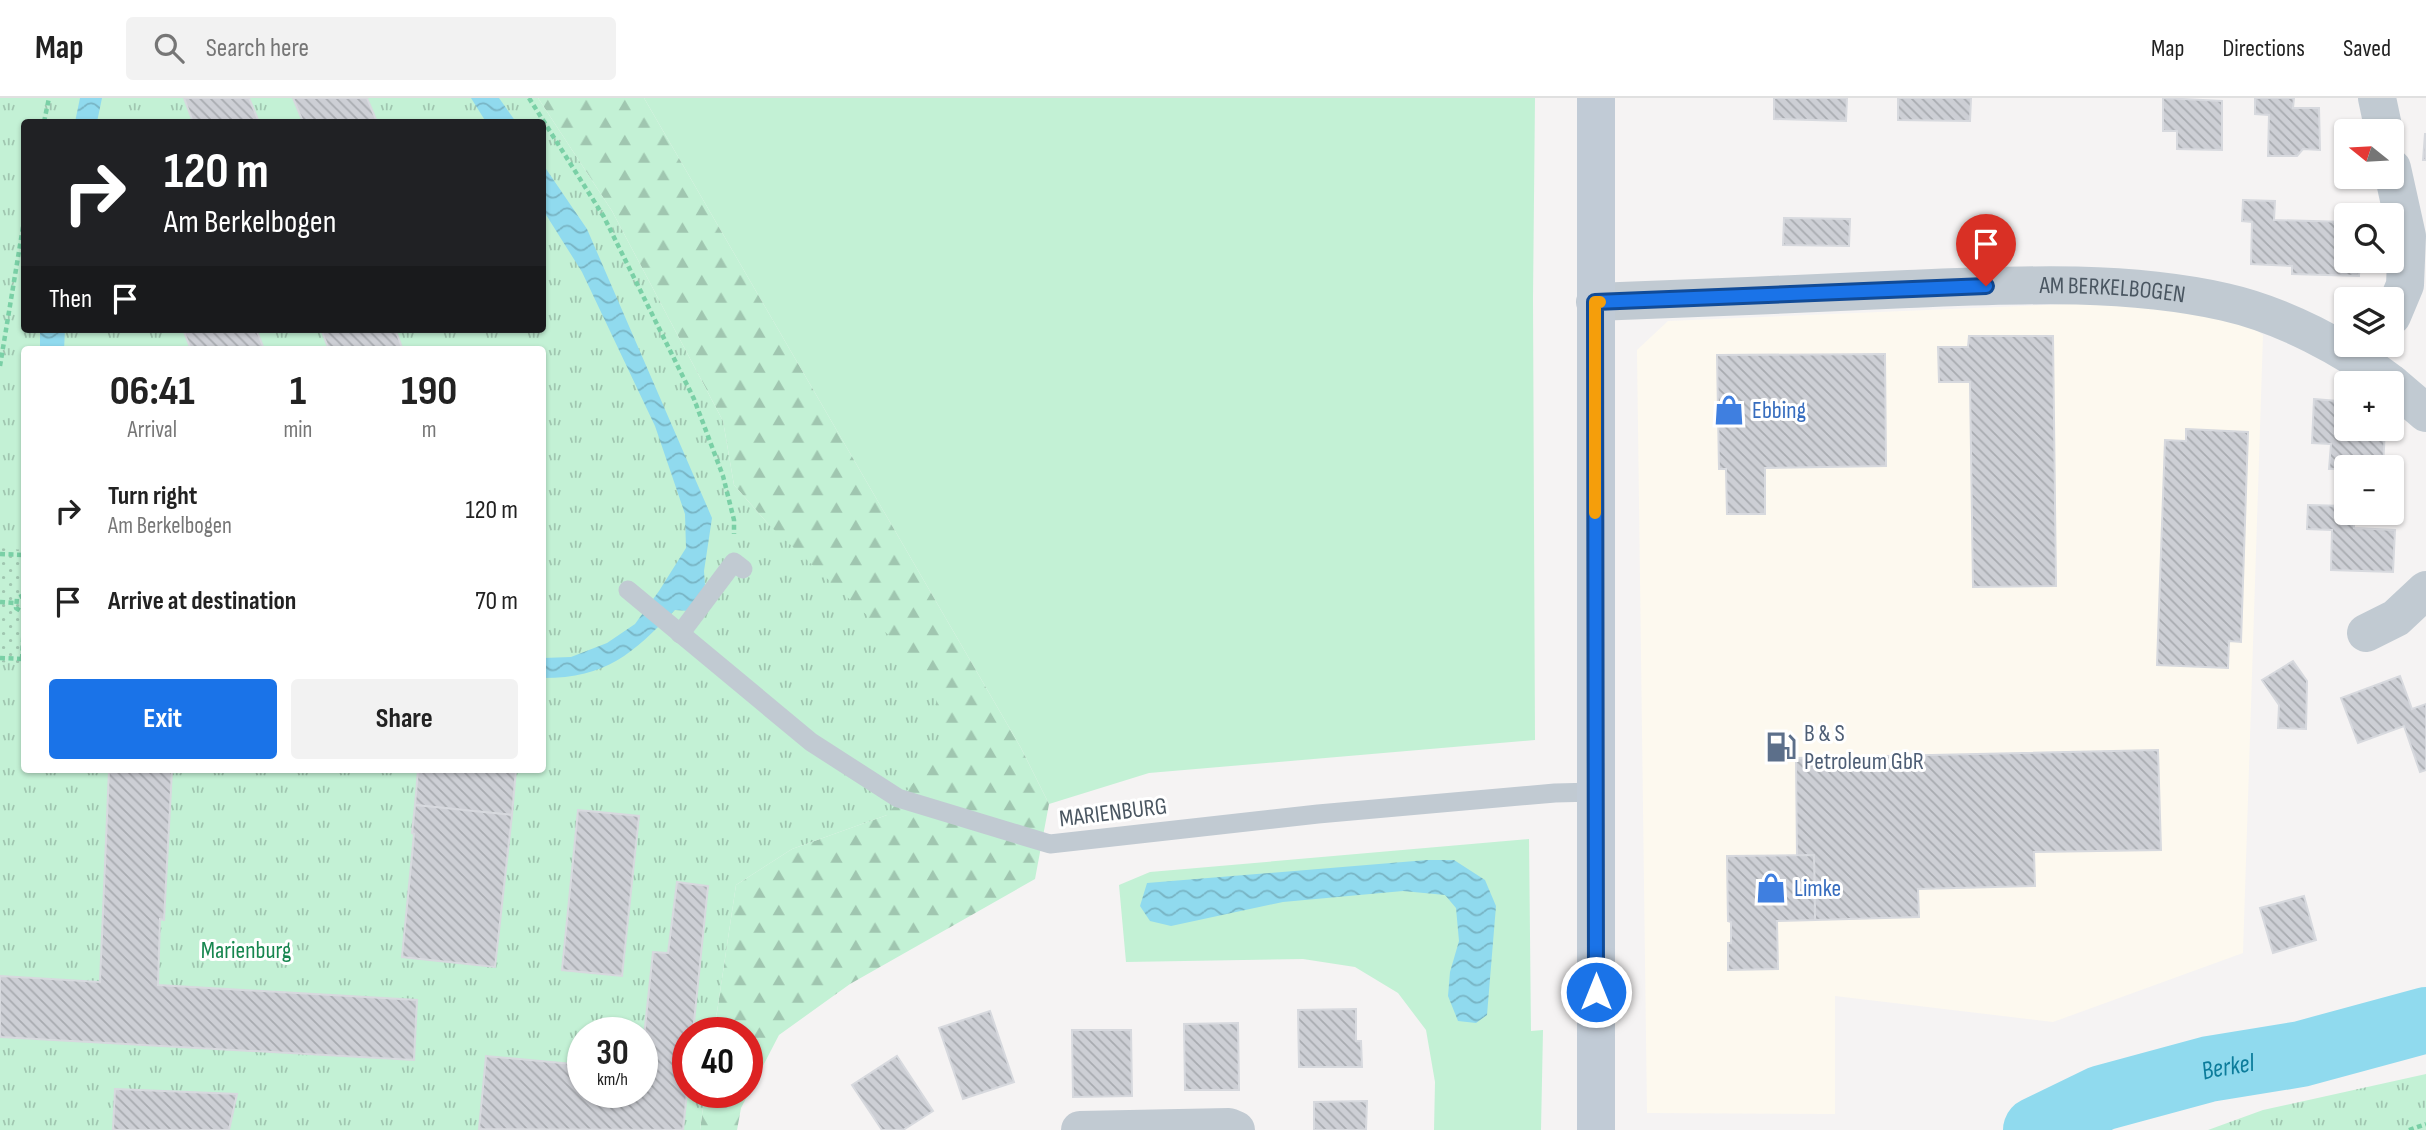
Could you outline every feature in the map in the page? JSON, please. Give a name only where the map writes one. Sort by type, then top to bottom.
[{"type":"street","points":[[1596,98],[1596,1130]]},
{"type":"street","points":[[2377,98],[2381,119]]},
{"type":"street","points":[[2396,189],[2407,236],[2403,287]]},
{"type":"street","name":"AM BERKELBOGEN","points":[[1595,302],[2013,285],[2110,287],[2227,302],[2293,325],[2381,369],[2426,412]]},
{"type":"street","points":[[2366,633],[2396,618],[2426,590]]},
{"type":"street","points":[[1080,1130],[1228,1127],[1236,1130]]},
{"type":"lane","points":[[673,628],[739,565]]},
{"type":"lane","name":"MARIENBURG","points":[[628,590],[811,742],[898,798],[1050,844],[1318,814],[1555,793],[1595,792]]},
{"type":"path","points":[[45,119],[49,98]]},
{"type":"path","points":[[529,98],[542,119]]},
{"type":"path","points":[[546,125],[604,217],[694,399],[723,476],[734,520],[739,565]]},
{"type":"path","points":[[0,366],[21,239]]},
{"type":"path","points":[[0,554],[21,555]]},
{"type":"path","points":[[21,596],[15,603],[16,608],[21,611]]},
{"type":"path","points":[[0,602],[15,603]]},
{"type":"path","points":[[0,658],[21,659]]},
{"type":"path","points":[[2409,1130],[2426,1125]]},
{"type":"shaded area","points":[[2092,303],[2224,307],[2263,335],[2243,953],[2053,1022],[1835,996],[1835,1114],[1647,1113],[1637,350],[1668,321]]},
{"type":"green space","name":"Marienburg","points":[[0,98],[538,98],[612,211],[723,421],[734,485],[770,526],[934,677],[941,749],[887,815],[792,849],[736,885],[716,1017],[672,1017],[672,1108],[703,1108],[700,1130],[0,1130]]},
{"type":"green space","points":[[538,98],[644,98],[1021,748],[1049,804],[1035,879],[850,984],[779,1035],[763,1066],[763,1017],[716,1017],[736,885],[792,849],[887,815],[770,526],[734,485],[723,421],[612,211]]},
{"type":"green space","points":[[644,98],[1535,98],[1535,740],[1149,773],[1049,804],[1021,748]]},
{"type":"green space","points":[[0,548],[21,550],[21,664],[0,662]]},
{"type":"green space","points":[[1529,839],[1531,1031],[1543,1030],[1541,1130],[1434,1130],[1435,1082],[1426,1030],[1398,993],[1355,967],[1303,959],[1126,962],[1119,885],[1150,872]]},
{"type":"green space","points":[[2426,1074],[2426,1130],[2208,1130],[2263,1110]]},
{"type":"green space","points":[[703,1108],[741,1108],[737,1130],[700,1130]]},
{"type":"water","points":[[80,98],[102,98],[98,119],[76,119]]},
{"type":"water","points":[[471,98],[499,98],[514,119],[484,119]]},
{"type":"water","points":[[546,169],[587,229],[712,518],[704,571],[705,585],[689,611],[675,610],[631,651],[602,668],[585,674],[546,678],[546,658],[571,657],[607,643],[635,624],[686,548],[685,514],[655,426],[582,272],[546,215]]},
{"type":"water","points":[[40,333],[65,333],[64,346],[40,346]]},
{"type":"water","points":[[1454,860],[1485,880],[1496,906],[1487,1015],[1476,1023],[1458,1021],[1448,996],[1450,972],[1459,941],[1456,908],[1445,895],[1403,891],[1283,902],[1171,926],[1150,921],[1140,906],[1147,883]]},
{"type":"building","points":[[184,98],[249,98],[258,119],[192,119]]},
{"type":"building","points":[[293,98],[367,98],[376,119],[302,119]]},
{"type":"building","points":[[1774,98],[1847,98],[1846,121],[1774,119]]},
{"type":"building","points":[[1898,98],[1971,98],[1970,121],[1898,120]]},
{"type":"building","points":[[2163,98],[2222,101],[2222,150],[2177,149],[2177,131],[2163,131]]},
{"type":"building","points":[[2255,98],[2294,98],[2293,108],[2319,108],[2320,150],[2303,149],[2297,156],[2268,156],[2269,115],[2255,114]]},
{"type":"building","points":[[2425,134],[2426,160],[2423,160]]},
{"type":"building","points":[[2243,200],[2275,201],[2274,220],[2334,222],[2334,273],[2359,273],[2359,276],[2292,274],[2292,266],[2251,264],[2252,222],[2242,221]]},
{"type":"building","points":[[1784,218],[1850,219],[1849,246],[1783,245]]},
{"type":"building","points":[[185,333],[258,333],[263,346],[189,346]]},
{"type":"building","points":[[323,333],[397,333],[401,346],[327,346]]},
{"type":"building","points":[[1969,336],[2053,336],[2056,586],[1973,587],[1970,382],[1939,382],[1938,347],[1968,347]]},
{"type":"building","points":[[1885,354],[1886,466],[1765,468],[1765,514],[1727,514],[1726,469],[1719,469],[1717,355]]},
{"type":"building","points":[[2314,399],[2334,401],[2334,441],[2384,441],[2384,455],[2334,455],[2334,469],[2329,469],[2331,444],[2312,443]]},
{"type":"building","points":[[2186,429],[2248,432],[2241,642],[2229,641],[2228,668],[2157,665],[2165,440],[2186,441]]},
{"type":"building","points":[[2308,505],[2334,506],[2334,525],[2395,530],[2393,572],[2331,570],[2332,530],[2307,529]]},
{"type":"building","points":[[2293,661],[2307,681],[2306,729],[2278,728],[2279,705],[2262,680]]},
{"type":"building","points":[[2400,676],[2412,709],[2426,704],[2426,770],[2420,772],[2404,726],[2358,743],[2341,698]]},
{"type":"building","points":[[2158,750],[2161,850],[2034,852],[2035,886],[1918,889],[1919,917],[1815,920],[1814,855],[1797,856],[1796,758]]},
{"type":"building","points":[[109,773],[172,773],[164,920],[160,919],[158,985],[417,1000],[414,1060],[0,1037],[0,976],[100,982]]},
{"type":"building","points":[[418,773],[516,773],[512,815],[415,805]]},
{"type":"building","points":[[415,805],[512,815],[495,967],[402,957]]},
{"type":"building","points":[[578,810],[639,816],[622,976],[562,970]]},
{"type":"building","name":"Limke","points":[[1814,855],[1815,920],[1777,921],[1778,969],[1728,970],[1731,922],[1728,921],[1727,856]]},
{"type":"building","points":[[677,882],[708,886],[695,1017],[672,1017],[672,1108],[685,1108],[683,1130],[479,1129],[486,1056],[567,1064],[567,1108],[658,1108],[658,1017],[646,1017],[653,952],[668,953]]},
{"type":"building","points":[[2304,896],[2316,940],[2273,953],[2260,908]]},
{"type":"building","points":[[1356,1009],[1356,1041],[1361,1041],[1362,1067],[1299,1067],[1298,1010]]},
{"type":"building","points":[[990,1011],[1014,1082],[963,1099],[939,1028]]},
{"type":"building","points":[[1238,1023],[1239,1090],[1185,1090],[1184,1024]]},
{"type":"building","points":[[1072,1030],[1131,1030],[1132,1096],[1073,1097]]},
{"type":"building","points":[[897,1056],[933,1111],[903,1130],[882,1130],[852,1085]]},
{"type":"building","points":[[115,1089],[237,1094],[229,1130],[113,1130]]},
{"type":"building","points":[[1367,1101],[1366,1130],[1314,1130],[1314,1102]]},
{"type":"waterway","name":"Berkel","points":[[2036,1130],[2102,1098],[2209,1069],[2301,1054],[2426,1020]]},
{"type":"slow traffic","points":[[1595,513],[1595,302],[1600,302]]},
{"type":"place","name":"Ebbing","points":[[1729,410]]},
{"type":"place","name":"B & S Petroleum GbR","points":[[1781,747]]},
{"type":"place","name":"Limke","points":[[1771,888]]},
{"type":"route","points":[[1596,992],[1595,302],[1986,286]]}]
